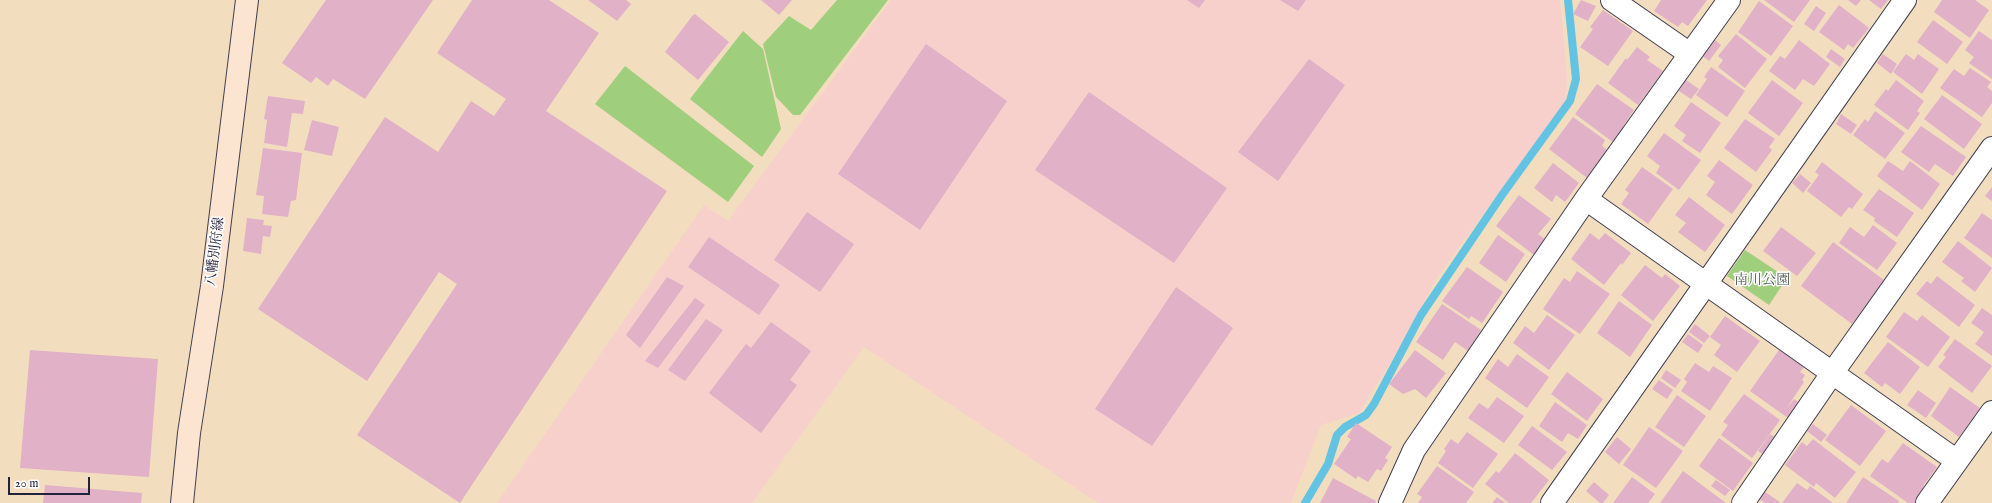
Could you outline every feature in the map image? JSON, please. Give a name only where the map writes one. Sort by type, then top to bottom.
[{"type":"main road","name":"八幡別府線","points":[[182,503],[189,433],[212,286],[247,0]]},
{"type":"street","points":[[1612,0],[1690,54]]},
{"type":"street","points":[[1390,503],[1414,450],[1586,199],[1729,0]]},
{"type":"street","points":[[1552,503],[1905,0]]},
{"type":"street","points":[[1743,503],[1833,372],[1992,148]]},
{"type":"street","points":[[1586,199],[1957,461]]},
{"type":"street","points":[[1927,503],[1992,412]]},
{"type":"shaded area","points":[[891,0],[1560,0],[1567,75],[1566,101],[1436,279],[1401,346],[1359,413],[1321,425],[1291,503],[1098,503],[864,347],[752,503],[497,503],[704,205],[728,221]]},
{"type":"green space","points":[[837,0],[888,0],[800,115],[793,115],[776,97],[763,44],[789,16],[811,30]]},
{"type":"green space","points":[[743,31],[763,49],[781,129],[762,157],[690,99]]},
{"type":"green space","points":[[625,66],[754,166],[728,202],[595,104]]},
{"type":"green space","name":"南川公園","points":[[1745,250],[1787,278],[1769,305],[1727,276]]},
{"type":"building","points":[[326,0],[433,0],[365,99],[333,79],[328,86],[316,77],[311,83],[282,63]]},
{"type":"building","points":[[472,0],[549,0],[599,33],[546,111],[667,191],[460,503],[357,435],[457,284],[439,272],[367,381],[258,309],[385,117],[438,152],[471,101],[494,116],[506,99],[437,53]]},
{"type":"building","points":[[588,0],[626,0],[631,4],[617,21]]},
{"type":"building","points":[[761,0],[792,0],[779,15]]},
{"type":"building","points":[[1187,0],[1205,0],[1199,8]]},
{"type":"building","points":[[1280,0],[1306,0],[1298,11]]},
{"type":"building","points":[[1581,0],[1596,6],[1588,21],[1573,14]]},
{"type":"building","points":[[1661,0],[1707,0],[1688,26],[1682,22],[1678,27],[1654,11]]},
{"type":"building","points":[[1764,0],[1810,0],[1794,22]]},
{"type":"building","points":[[1848,0],[1861,0],[1856,6]]},
{"type":"building","points":[[1869,0],[1888,0],[1881,9]]},
{"type":"building","points":[[1942,0],[1975,0],[1989,10],[1970,38],[1934,12]]},
{"type":"building","points":[[1759,1],[1793,26],[1771,56],[1738,32]]},
{"type":"building","points":[[1839,5],[1869,28],[1853,48],[1848,44],[1844,50],[1819,32]]},
{"type":"building","points":[[1816,6],[1826,13],[1814,31],[1804,24]]},
{"type":"building","points":[[1603,10],[1633,31],[1608,66],[1580,47],[1593,29],[1590,27]]},
{"type":"building","points":[[695,14],[729,42],[698,80],[665,52]]},
{"type":"building","points":[[1933,20],[1963,42],[1947,64],[1917,42]]},
{"type":"building","points":[[1979,31],[1992,40],[1992,79],[1969,63],[1974,57],[1965,50]]},
{"type":"building","points":[[1736,34],[1767,59],[1745,88],[1718,67],[1723,60],[1718,56]]},
{"type":"building","points":[[1714,39],[1721,45],[1709,61],[1701,55]]},
{"type":"building","points":[[1799,40],[1830,64],[1814,86],[1803,79],[1795,90],[1769,71],[1780,56],[1785,59]]},
{"type":"building","points":[[926,44],[1007,101],[920,230],[838,174]]},
{"type":"building","points":[[1637,47],[1650,57],[1647,60],[1663,71],[1638,105],[1608,83],[1626,58],[1627,60]]},
{"type":"building","points":[[1831,49],[1845,59],[1840,67],[1826,57]]},
{"type":"building","points":[[1883,54],[1897,64],[1891,74],[1877,63]]},
{"type":"building","points":[[1906,54],[1914,60],[1918,54],[1939,69],[1922,94],[1893,72]]},
{"type":"building","points":[[1309,59],[1345,85],[1278,181],[1238,152]]},
{"type":"building","points":[[1711,67],[1745,91],[1727,117],[1696,95],[1707,79],[1704,77]]},
{"type":"building","points":[[1970,68],[1991,82],[1987,87],[1992,91],[1992,103],[1982,117],[1940,88],[1954,69],[1964,76]]},
{"type":"building","points":[[1686,80],[1699,89],[1691,99],[1679,91]]},
{"type":"building","points":[[1772,80],[1803,103],[1779,136],[1748,113]]},
{"type":"building","points":[[1896,80],[1924,101],[1917,111],[1920,113],[1908,130],[1874,105],[1886,89],[1888,91]]},
{"type":"building","points":[[1597,84],[1634,110],[1623,126],[1625,128],[1614,143],[1575,114]]},
{"type":"building","points":[[1089,92],[1227,188],[1174,263],[1035,170]]},
{"type":"building","points":[[1942,95],[1982,124],[1964,149],[1924,119]]},
{"type":"building","points":[[268,96],[305,101],[303,114],[292,113],[287,147],[264,143],[267,120],[264,119]]},
{"type":"building","points":[[1691,102],[1721,123],[1700,153],[1682,141],[1686,135],[1674,126]]},
{"type":"building","points":[[1875,111],[1905,133],[1885,159],[1853,135],[1865,119],[1868,122]]},
{"type":"building","points":[[1841,114],[1857,125],[1851,134],[1836,124]]},
{"type":"building","points":[[1573,117],[1605,140],[1602,146],[1607,150],[1587,178],[1549,149]]},
{"type":"building","points":[[1745,119],[1775,139],[1769,147],[1772,150],[1756,172],[1724,148]]},
{"type":"building","points":[[312,120],[339,127],[332,156],[304,150]]},
{"type":"building","points":[[1921,126],[1966,157],[1953,176],[1935,164],[1929,172],[1901,152]]},
{"type":"building","points":[[1664,133],[1701,160],[1679,190],[1656,173],[1660,166],[1647,156]]},
{"type":"building","points":[[263,148],[302,153],[296,200],[291,201],[288,217],[262,214],[264,196],[256,195]]},
{"type":"building","points":[[1719,160],[1753,185],[1732,214],[1706,195],[1715,182],[1707,176]]},
{"type":"building","points":[[1888,161],[1903,171],[1910,161],[1940,184],[1922,210],[1877,176]]},
{"type":"building","points":[[1822,162],[1863,194],[1852,209],[1849,207],[1841,217],[1807,191],[1819,175],[1815,172]]},
{"type":"building","points":[[1553,163],[1579,183],[1565,202],[1556,195],[1552,202],[1534,188]]},
{"type":"building","points":[[1642,167],[1673,189],[1648,224],[1621,204],[1629,193],[1625,190]]},
{"type":"building","points":[[1800,174],[1811,183],[1803,193],[1792,183]]},
{"type":"building","points":[[1992,187],[1992,201],[1985,196]]},
{"type":"building","points":[[1879,189],[1914,213],[1897,237],[1874,221],[1875,218],[1863,210]]},
{"type":"building","points":[[1519,195],[1551,219],[1538,234],[1546,240],[1534,255],[1496,226]]},
{"type":"building","points":[[1689,197],[1725,225],[1705,252],[1678,232],[1686,223],[1675,215]]},
{"type":"building","points":[[807,212],[854,244],[820,292],[774,260]]},
{"type":"building","points":[[1982,213],[1992,220],[1992,258],[1964,238]]},
{"type":"building","points":[[247,218],[264,220],[263,225],[272,226],[270,237],[263,236],[261,254],[243,251]]},
{"type":"building","points":[[1873,225],[1897,243],[1877,270],[1839,243],[1850,227],[1864,237]]},
{"type":"building","points":[[1781,227],[1816,253],[1797,276],[1763,251]]},
{"type":"building","points":[[1590,233],[1599,240],[1605,233],[1631,253],[1604,285],[1571,259]]},
{"type":"building","points":[[1498,235],[1525,254],[1506,282],[1479,263]]},
{"type":"building","points":[[709,237],[780,285],[759,315],[688,267]]},
{"type":"building","points":[[1958,241],[1992,268],[1975,292],[1961,281],[1964,278],[1942,262]]},
{"type":"building","points":[[1833,242],[1884,280],[1852,324],[1801,286]]},
{"type":"building","points":[[1645,265],[1662,278],[1665,274],[1680,286],[1653,321],[1621,295]]},
{"type":"building","points":[[1467,267],[1503,292],[1482,323],[1471,316],[1469,319],[1442,301]]},
{"type":"building","points":[[1577,271],[1610,294],[1580,334],[1543,309],[1564,278],[1570,282]]},
{"type":"building","points":[[1937,276],[1975,305],[1959,327],[1916,294],[1927,281],[1931,284]]},
{"type":"building","points":[[667,277],[684,286],[640,348],[626,335]]},
{"type":"building","points":[[1176,287],[1233,328],[1152,446],[1095,409]]},
{"type":"building","points":[[695,298],[705,305],[658,368],[645,361]]},
{"type":"building","points":[[1619,301],[1652,325],[1630,357],[1597,333]]},
{"type":"building","points":[[1442,304],[1481,330],[1468,351],[1455,342],[1443,360],[1416,342]]},
{"type":"building","points":[[1982,308],[1992,315],[1992,356],[1975,344],[1984,332],[1971,323]]},
{"type":"building","points":[[1904,312],[1917,321],[1922,315],[1950,337],[1928,367],[1886,337]]},
{"type":"building","points":[[1547,315],[1575,335],[1549,370],[1513,343],[1525,326],[1534,333]]},
{"type":"building","points":[[1725,316],[1760,341],[1737,372],[1714,355],[1721,345],[1710,337]]},
{"type":"building","points":[[706,319],[723,330],[685,381],[668,370]]},
{"type":"building","points":[[771,322],[811,351],[790,380],[797,385],[761,433],[709,393],[746,344],[751,348]]},
{"type":"building","points":[[1695,324],[1710,336],[1704,343],[1689,332]]},
{"type":"building","points":[[1688,334],[1703,345],[1698,353],[1682,342]]},
{"type":"building","points":[[1955,339],[1992,366],[1972,393],[1938,367],[1946,357],[1943,355]]},
{"type":"building","points":[[1888,342],[1920,367],[1900,394],[1885,383],[1882,387],[1864,373]]},
{"type":"building","points":[[30,350],[158,359],[149,477],[20,468]]},
{"type":"building","points":[[1415,350],[1446,373],[1426,398],[1415,389],[1403,394],[1389,384]]},
{"type":"building","points":[[1779,350],[1804,367],[1800,372],[1805,375],[1802,380],[1804,382],[1786,409],[1794,399],[1800,403],[1788,418],[1750,391]]},
{"type":"building","points":[[1517,354],[1549,377],[1527,408],[1485,378],[1498,359],[1508,367]]},
{"type":"building","points":[[1695,363],[1709,372],[1713,366],[1732,378],[1710,411],[1681,391],[1687,382],[1684,379]]},
{"type":"building","points":[[1666,370],[1681,380],[1675,388],[1661,378]]},
{"type":"building","points":[[1567,372],[1603,399],[1587,421],[1551,394]]},
{"type":"building","points":[[1659,380],[1673,390],[1667,399],[1652,389]]},
{"type":"building","points":[[1950,387],[1980,408],[1959,437],[1931,416]]},
{"type":"building","points":[[1918,390],[1936,403],[1926,418],[1907,405]]},
{"type":"building","points":[[1744,394],[1780,420],[1752,458],[1721,435],[1728,425],[1723,422]]},
{"type":"building","points":[[1677,395],[1706,416],[1684,447],[1655,427]]},
{"type":"building","points":[[1497,397],[1524,416],[1504,443],[1468,418],[1479,403],[1488,409]]},
{"type":"building","points":[[1555,402],[1587,425],[1578,439],[1568,433],[1562,442],[1539,426]]},
{"type":"building","points":[[1851,405],[1886,431],[1860,466],[1825,440]]},
{"type":"building","points":[[1356,423],[1392,447],[1385,458],[1388,460],[1381,471],[1377,469],[1368,482],[1358,476],[1356,479],[1334,464],[1351,439],[1347,437]]},
{"type":"building","points":[[1813,424],[1827,435],[1821,442],[1807,431]]},
{"type":"building","points":[[1532,426],[1567,452],[1552,470],[1518,445]]},
{"type":"building","points":[[1649,427],[1683,451],[1656,488],[1623,465]]},
{"type":"building","points":[[1467,432],[1498,454],[1473,488],[1438,463],[1446,451],[1444,449],[1451,439],[1458,444]]},
{"type":"building","points":[[1770,434],[1776,438],[1764,455],[1758,451]]},
{"type":"building","points":[[1617,437],[1631,449],[1619,464],[1605,452]]},
{"type":"building","points":[[1719,438],[1753,463],[1733,491],[1699,466]]},
{"type":"building","points":[[1813,439],[1856,472],[1835,498],[1816,483],[1814,487],[1785,465],[1802,442],[1807,446]]},
{"type":"building","points":[[1903,443],[1937,467],[1923,486],[1927,489],[1917,503],[1908,503],[1870,476],[1882,459],[1888,463]]},
{"type":"building","points":[[1515,453],[1549,480],[1531,503],[1509,503],[1485,484],[1496,471],[1499,473]]},
{"type":"building","points":[[1437,466],[1474,492],[1466,503],[1418,503],[1422,497],[1417,494]]},
{"type":"building","points":[[1683,471],[1726,503],[1660,503]]},
{"type":"building","points":[[1632,477],[1655,494],[1648,503],[1613,503]]},
{"type":"building","points":[[1863,477],[1899,501],[1898,503],[1846,503]]},
{"type":"building","points":[[1333,478],[1376,501],[1375,503],[1320,503]]},
{"type":"building","points":[[1716,480],[1730,490],[1725,496],[1711,486]]},
{"type":"building","points":[[1594,482],[1609,495],[1603,503],[1600,503],[1586,491]]},
{"type":"building","points":[[1797,483],[1807,490],[1810,486],[1833,503],[1782,503]]},
{"type":"building","points":[[45,485],[142,493],[141,503],[43,503]]},
{"type":"building","points":[[1765,492],[1780,502],[1765,503],[1759,499]]},
{"type":"building","points":[[1497,497],[1506,503],[1492,503]]},
{"type":"waterway","points":[[1305,503],[1328,464],[1337,435],[1345,427],[1366,415],[1374,404],[1421,315],[1502,195],[1570,101],[1576,79],[1568,0]]}]
